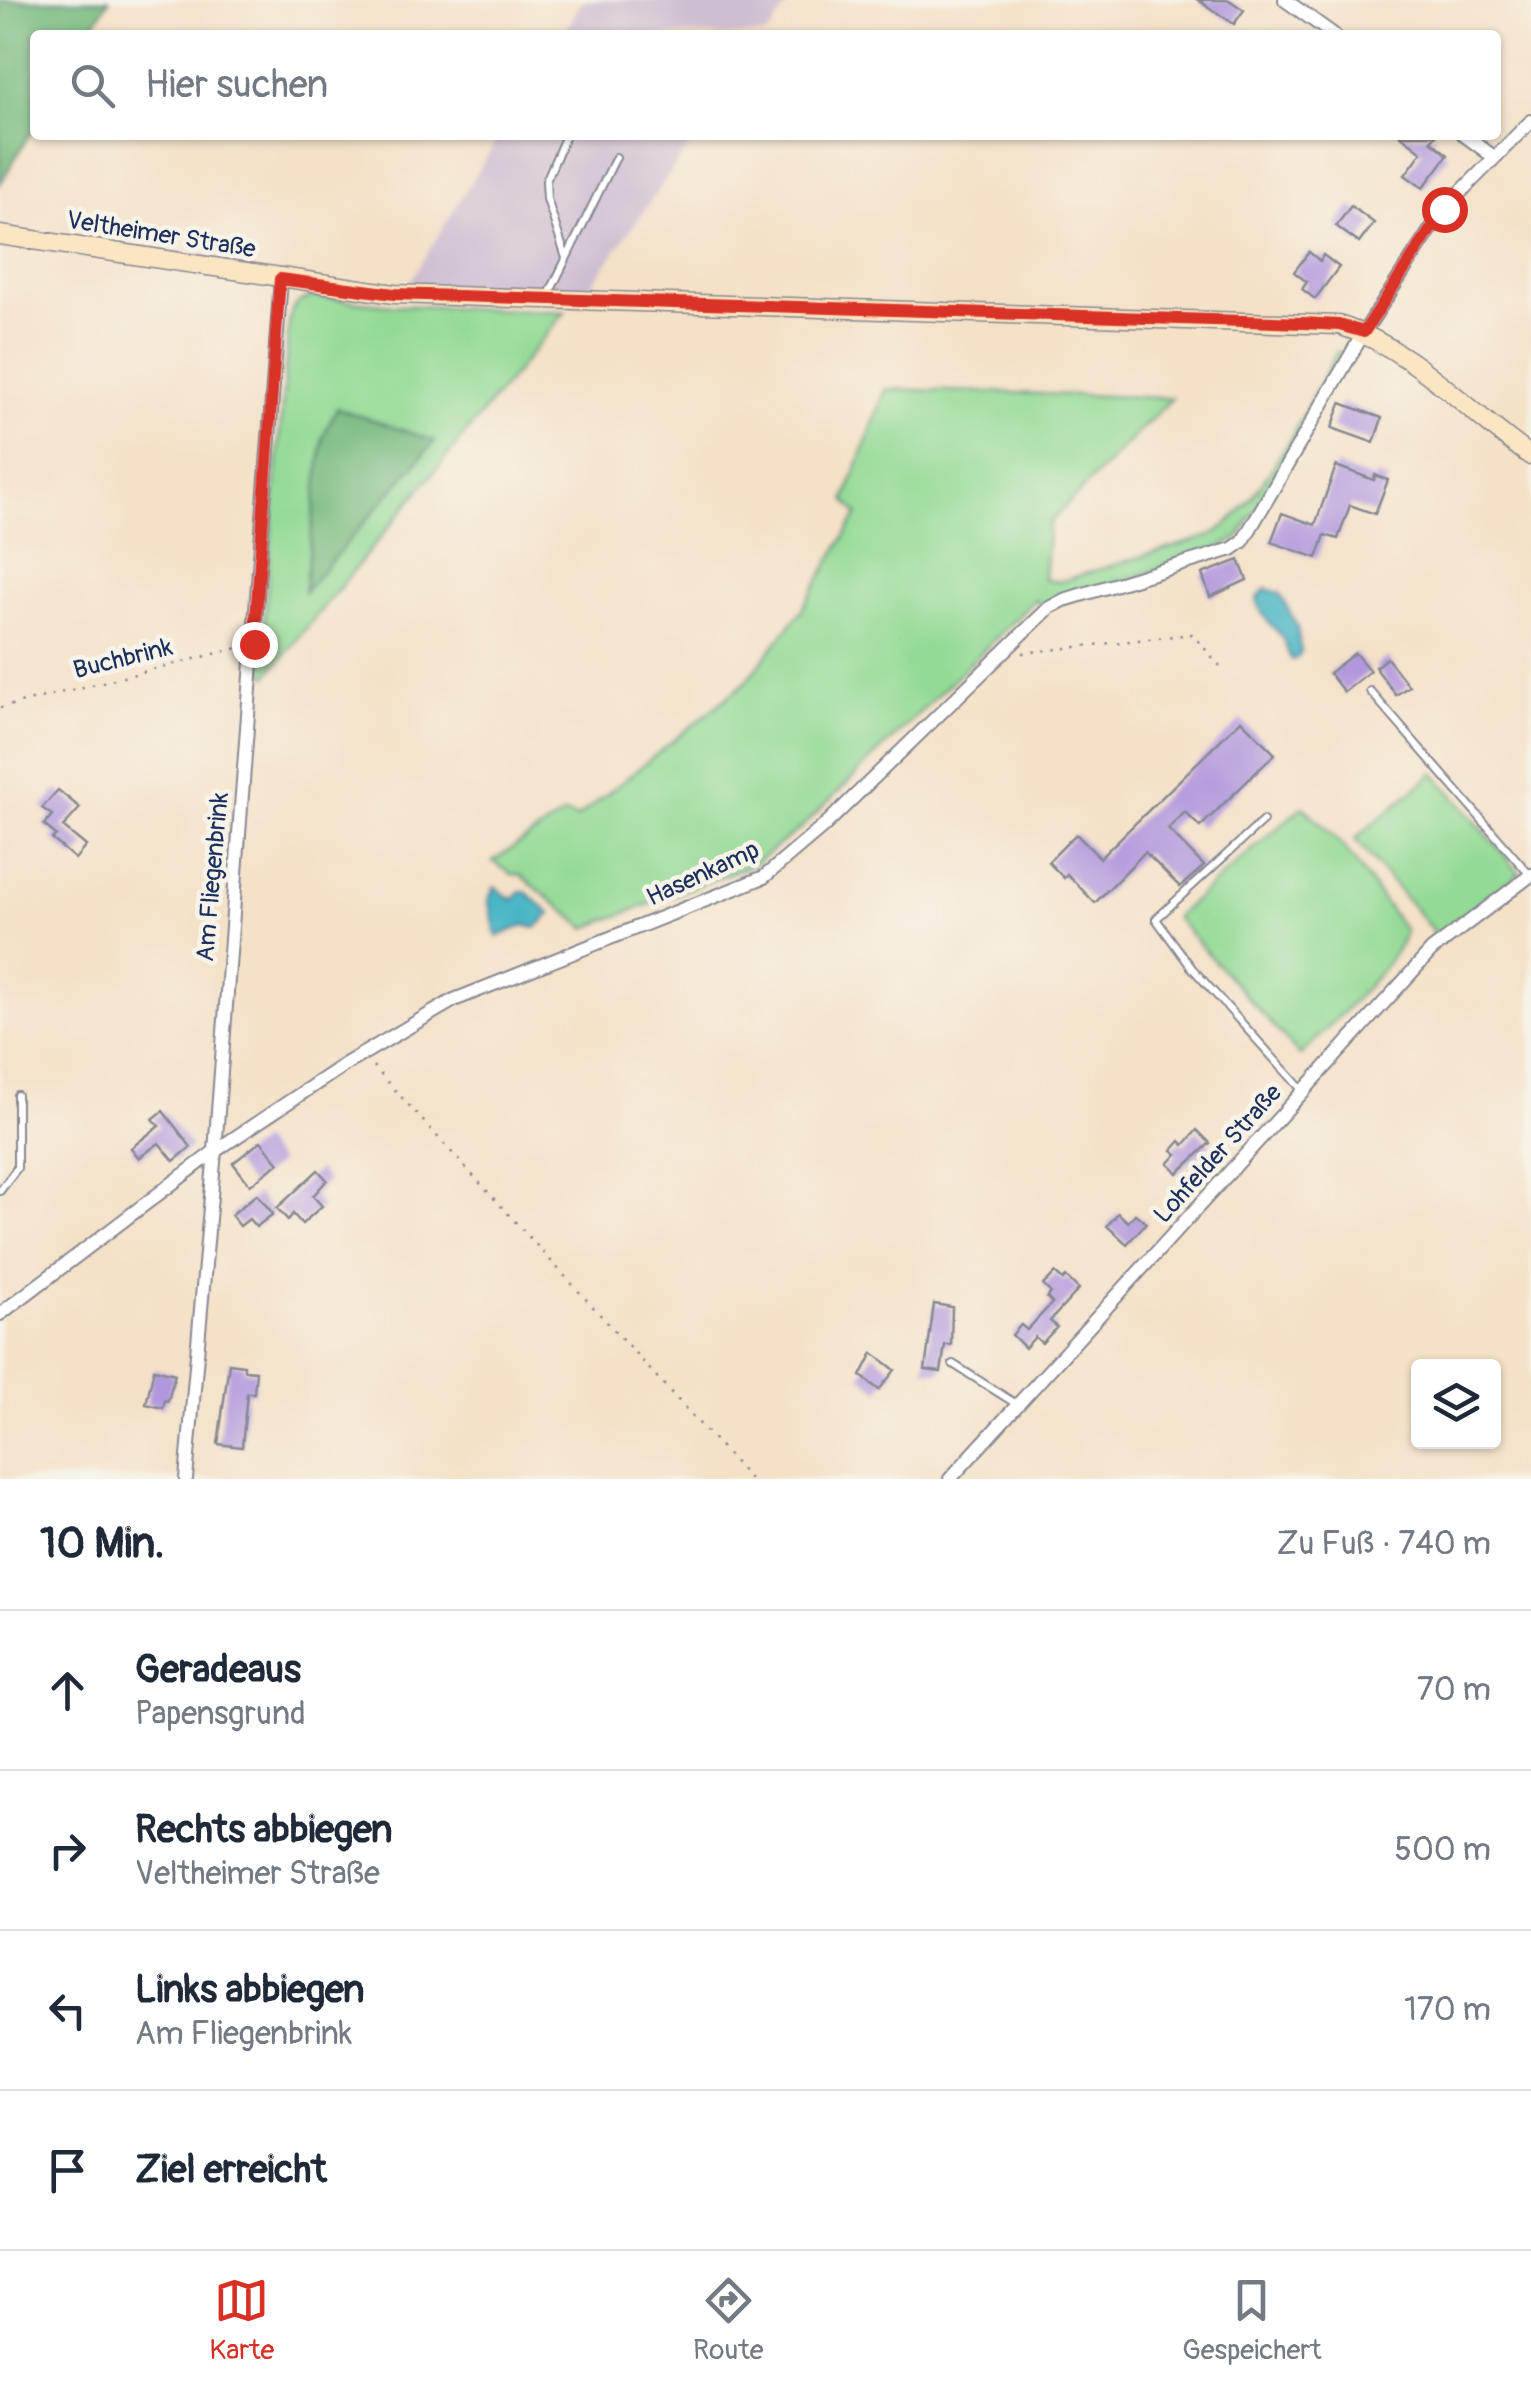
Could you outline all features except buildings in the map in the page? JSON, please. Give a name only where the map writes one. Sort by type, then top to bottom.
[{"type":"main road","name":"Veltheimer Straße","points":[[0,235],[394,294],[1339,325],[1364,332],[1394,348],[1531,456]]},
{"type":"street","points":[[1285,0],[1327,30]]},
{"type":"street","name":"Hasenkamp","points":[[0,1314],[214,1151],[454,1000],[764,876],[823,827],[1049,608],[1242,542],[1364,332],[1444,209],[1531,121]]},
{"type":"street","points":[[1471,140],[1494,157]]},
{"type":"street","name":"Am Fliegenbrink","points":[[186,1479],[280,279]]},
{"type":"street","name":"Lohfelder Straße","points":[[950,1479],[1432,950],[1531,875]]},
{"type":"lane","points":[[564,140],[546,180],[547,198],[566,259]]},
{"type":"lane","points":[[546,300],[616,157]]},
{"type":"lane","points":[[1370,691],[1531,875]]},
{"type":"lane","points":[[1264,822],[1156,919],[1192,968],[1304,1092]]},
{"type":"lane","points":[[0,1191],[17,1168],[16,1095]]},
{"type":"lane","points":[[953,1364],[1018,1405]]},
{"type":"path","points":[[1004,650],[1015,654],[1192,634],[1220,666]]},
{"type":"path","name":"Buchbrink","points":[[0,708],[254,644]]},
{"type":"path","points":[[360,1056],[750,1479]]},
{"type":"shaded area","points":[[583,0],[791,0],[770,30],[565,30]]},
{"type":"shaded area","points":[[497,140],[693,140],[591,286],[583,306],[407,286]]},
{"type":"green space","points":[[0,0],[109,0],[91,30],[30,30],[30,133],[0,184]]},
{"type":"green space","points":[[312,297],[392,305],[565,312],[267,676],[260,671],[289,323],[296,306]]},
{"type":"green space","points":[[1337,352],[1347,352],[1239,538],[1216,550],[1043,607],[1035,600],[803,826],[754,864],[586,928],[520,875],[511,874],[493,861],[565,814],[577,818],[745,683],[801,611],[858,514],[845,500],[886,389],[1172,398],[1049,523],[1044,579],[1058,582],[1210,536],[1229,523],[1265,480]]},
{"type":"green space","points":[[337,408],[435,441],[304,592],[323,437]]},
{"type":"green space","points":[[1434,773],[1520,873],[1438,937],[1355,839]]},
{"type":"green space","points":[[1303,806],[1345,848],[1405,931],[1376,977],[1300,1056],[1175,917]]},
{"type":"water","points":[[1266,589],[1280,593],[1297,627],[1301,652],[1292,660],[1282,638],[1259,607],[1257,598]]},
{"type":"water","points":[[495,887],[512,900],[525,891],[551,914],[536,928],[524,925],[497,937],[488,900]]},
{"type":"route","points":[[254,644],[280,279],[394,294],[1303,323],[1339,325],[1364,332],[1444,209]]}]
